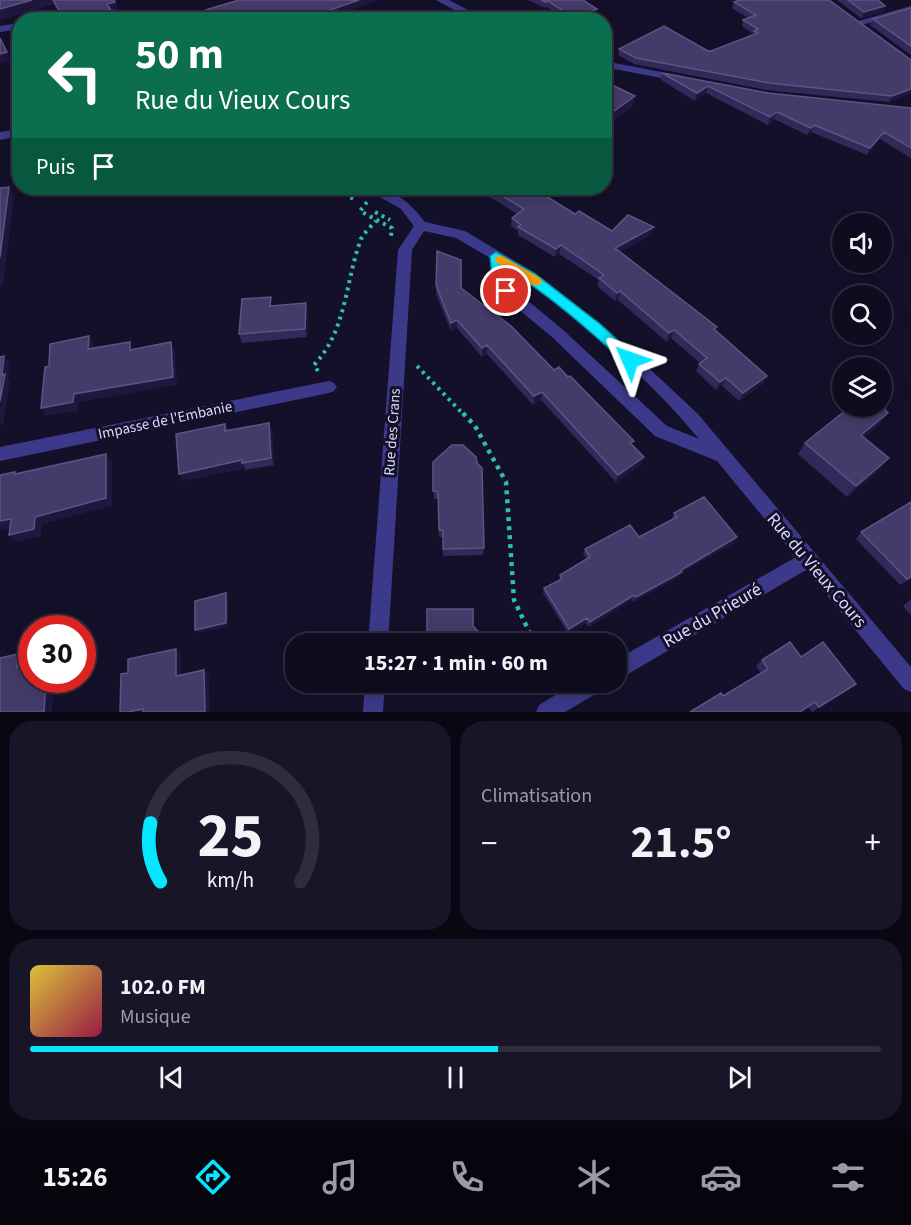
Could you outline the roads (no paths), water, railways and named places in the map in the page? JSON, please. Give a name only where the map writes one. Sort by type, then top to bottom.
[{"type":"street","points":[[441,0],[466,12]]},
{"type":"street","points":[[612,66],[696,82]]},
{"type":"street","points":[[385,195],[406,206],[421,226]]},
{"type":"street","name":"Rue du Vieux Cours","points":[[421,226],[460,234],[530,277],[596,328],[692,419],[807,560],[911,682]]},
{"type":"street","name":"Rue des Crans","points":[[379,633],[404,257],[405,250],[421,226]]},
{"type":"street","name":"Rue du Vieux Cours","points":[[496,256],[500,283],[506,291],[557,333],[661,431],[723,456]]},
{"type":"street","name":"Impasse de l'Embanie","points":[[0,454],[329,387]]},
{"type":"street","name":"Rue du Prieuré","points":[[627,665],[807,560]]},
{"type":"street","points":[[373,712],[374,693]]},
{"type":"street","points":[[546,712],[578,693]]},
{"type":"lane","points":[[857,23],[911,9]]}]
